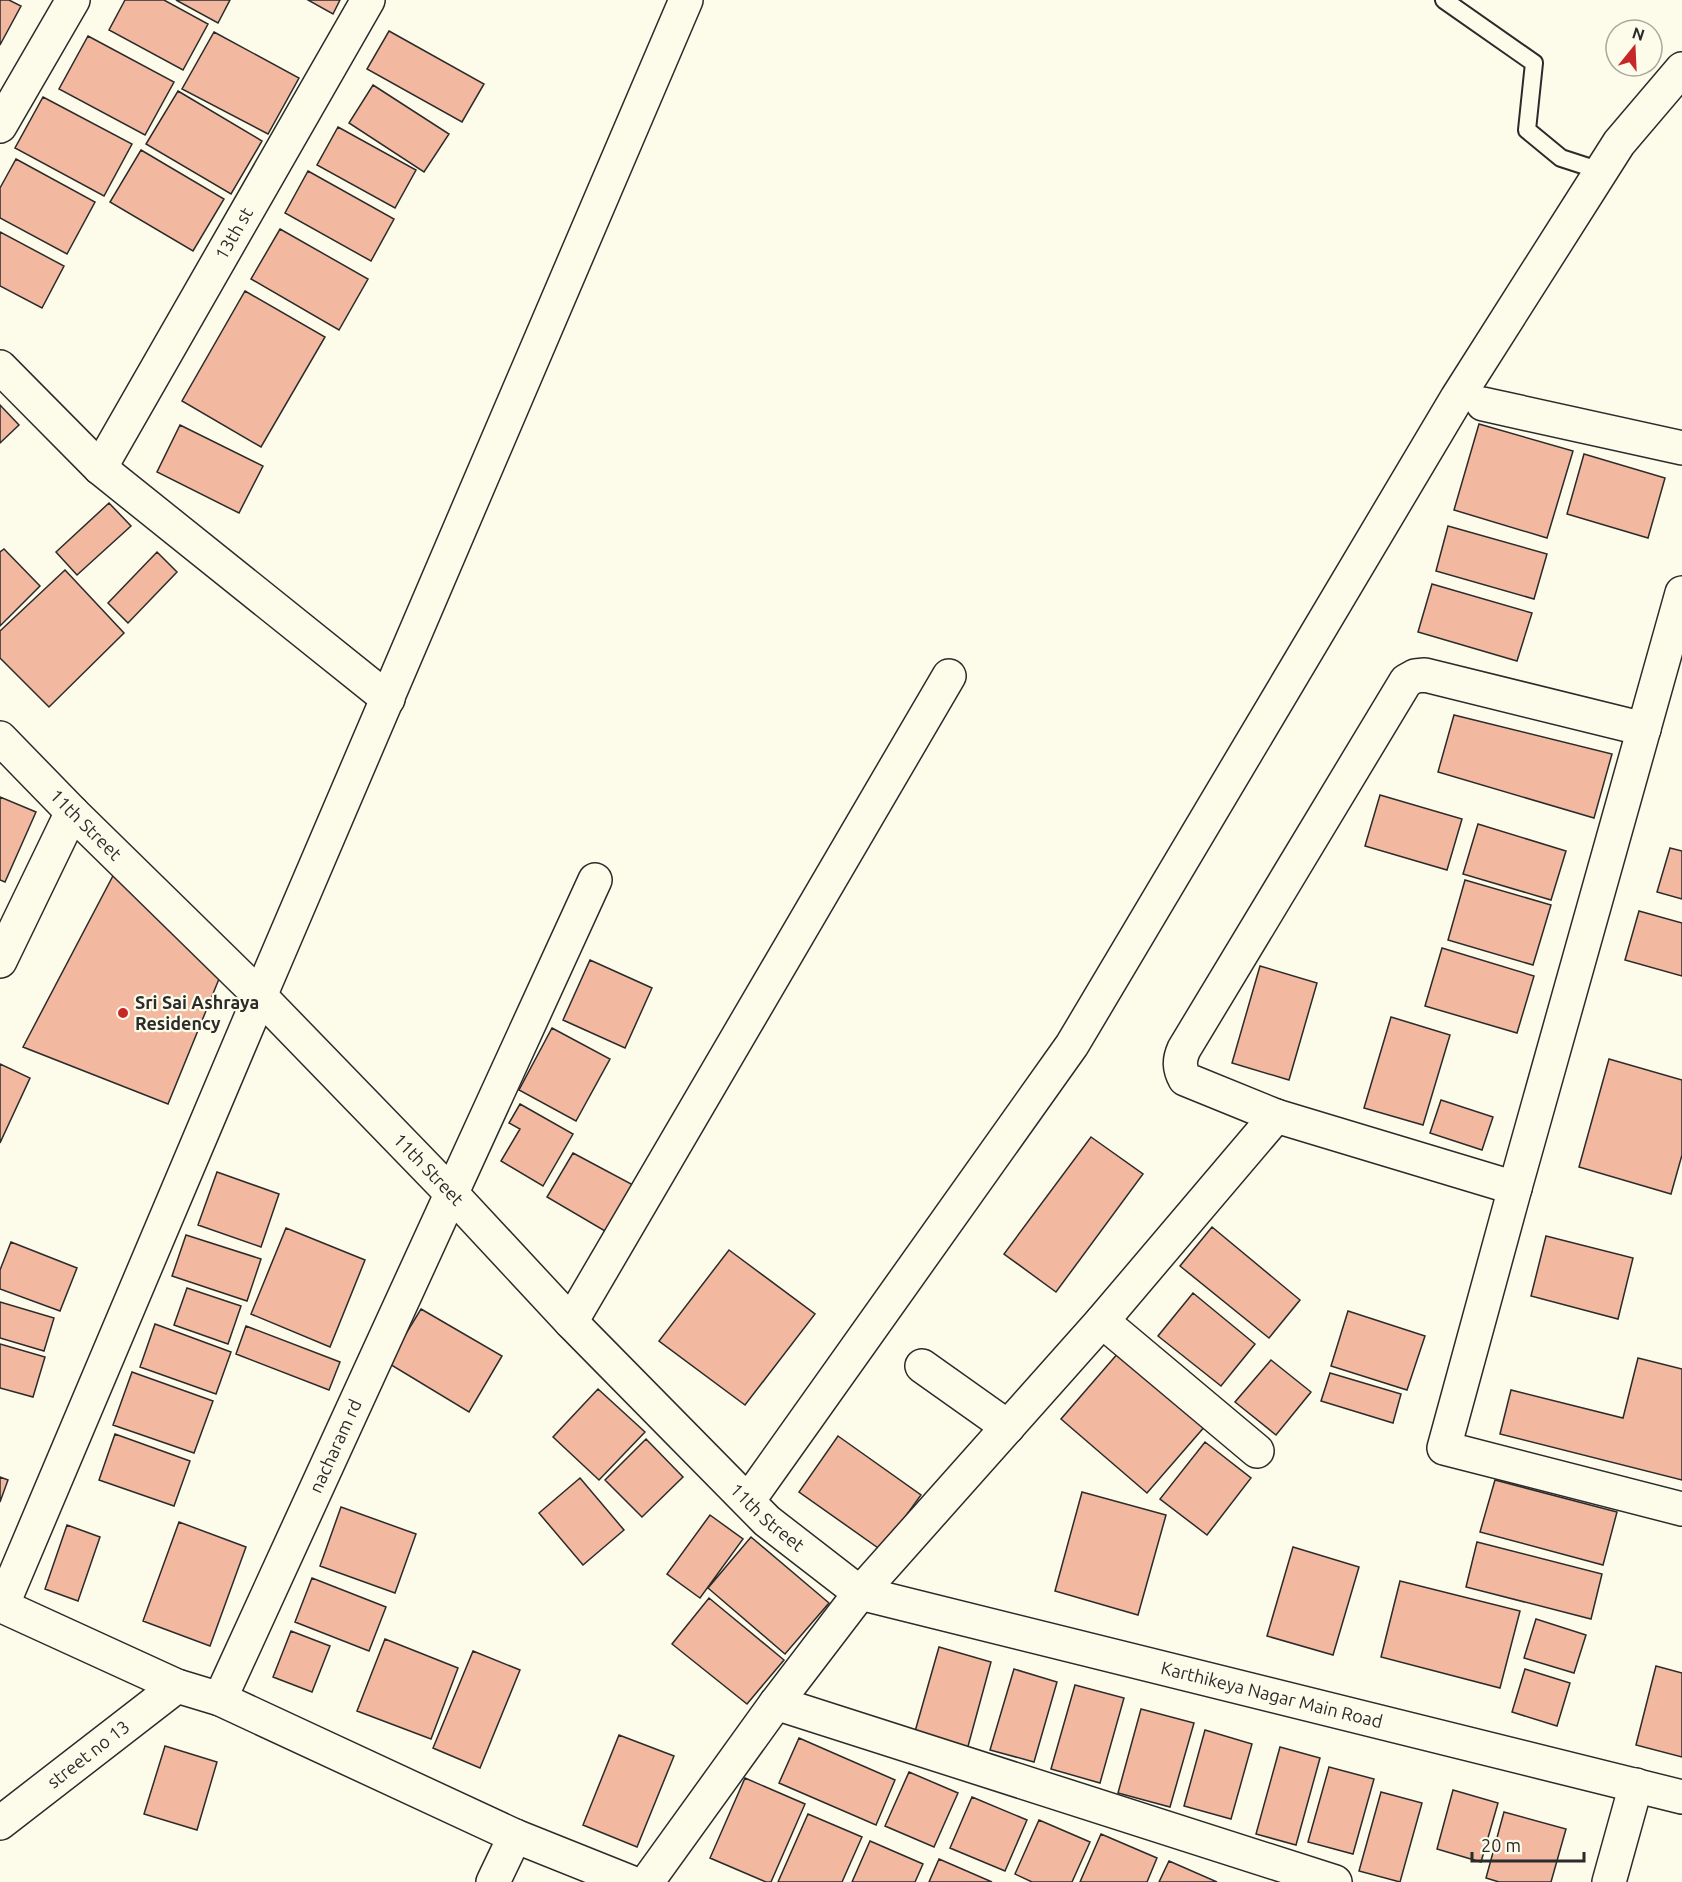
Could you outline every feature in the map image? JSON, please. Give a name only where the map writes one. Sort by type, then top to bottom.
[{"type":"street","points":[[0,126],[73,0]]},
{"type":"street","name":"13th st","points":[[100,468],[368,0]]},
{"type":"street","points":[[630,1882],[515,1836],[220,1699],[177,1686],[1,1606],[687,0]]},
{"type":"street","points":[[748,1501],[1072,1045],[1457,399],[1619,143],[1682,69]]},
{"type":"street","points":[[0,368],[100,468],[388,699]]},
{"type":"street","points":[[1483,404],[1682,448]]},
{"type":"street","points":[[1682,593],[1444,1448],[1682,1509]]},
{"type":"street","points":[[1515,1188],[1276,1116],[1185,1079],[1180,1057],[1406,681],[1415,676],[1425,675],[1644,729]]},
{"type":"street","points":[[571,1322],[949,676]]},
{"type":"street","name":"11th Street","points":[[0,738],[72,812],[260,996],[451,1193],[571,1322],[767,1521],[860,1593]]},
{"type":"street","points":[[3,946],[72,812]]},
{"type":"street","name":"nacharam rd","points":[[220,1699],[595,880]]},
{"type":"street","points":[[647,1882],[776,1703],[860,1593],[1102,1321],[1276,1116]]},
{"type":"street","points":[[1102,1321],[1257,1451]]},
{"type":"street","points":[[922,1366],[1008,1427]]},
{"type":"street","name":"Karthikeya Nagar Main Road","points":[[860,1593],[1682,1797]]},
{"type":"street","name":"street no 13","points":[[0,1823],[177,1686]]},
{"type":"street","points":[[776,1703],[1335,1882]]},
{"type":"street","points":[[1609,1882],[1636,1785]]},
{"type":"street","points":[[493,1882],[515,1836]]},
{"type":"lane","points":[[1444,0],[1534,63],[1527,130],[1561,158],[1601,171]]},
{"type":"building","points":[[0,0],[9,0],[21,6],[0,45]]},
{"type":"building","points":[[125,0],[164,0],[208,24],[183,70],[109,30]]},
{"type":"building","points":[[176,0],[230,0],[218,23]]},
{"type":"building","points":[[308,0],[340,0],[333,14]]},
{"type":"building","points":[[389,31],[484,84],[462,122],[367,69]]},
{"type":"building","points":[[214,32],[299,78],[268,134],[182,89]]},
{"type":"building","points":[[88,36],[174,82],[145,135],[59,89]]},
{"type":"building","points":[[373,85],[449,134],[424,172],[349,123]]},
{"type":"building","points":[[178,91],[262,141],[231,194],[146,144]]},
{"type":"building","points":[[43,97],[132,144],[104,196],[15,148]]},
{"type":"building","points":[[338,127],[416,170],[395,208],[317,165]]},
{"type":"building","points":[[141,150],[224,199],[193,251],[110,202]]},
{"type":"building","points":[[16,159],[95,202],[67,254],[0,218],[0,188]]},
{"type":"building","points":[[308,171],[394,219],[371,261],[285,213]]},
{"type":"building","points":[[280,229],[368,279],[339,330],[251,279]]},
{"type":"building","points":[[0,232],[64,266],[42,308],[0,286]]},
{"type":"building","points":[[245,291],[325,337],[261,447],[182,401]]},
{"type":"building","points":[[0,405],[19,425],[0,443]]},
{"type":"building","points":[[1479,424],[1573,451],[1547,538],[1454,510]]},
{"type":"building","points":[[180,425],[263,466],[239,513],[157,472]]},
{"type":"building","points":[[1584,454],[1665,478],[1648,538],[1567,514]]},
{"type":"building","points":[[109,503],[131,526],[77,575],[56,552]]},
{"type":"building","points":[[1448,526],[1547,554],[1534,599],[1436,571]]},
{"type":"building","points":[[4,549],[40,586],[0,626],[0,552]]},
{"type":"building","points":[[157,552],[177,572],[128,623],[108,603]]},
{"type":"building","points":[[65,570],[124,633],[49,707],[0,658],[0,631]]},
{"type":"building","points":[[1432,584],[1532,613],[1517,661],[1418,632]]},
{"type":"building","points":[[1454,715],[1612,754],[1594,818],[1438,772]]},
{"type":"building","points":[[1380,795],[1462,819],[1447,870],[1365,846]]},
{"type":"building","points":[[0,797],[36,812],[5,882],[0,880]]},
{"type":"building","points":[[1478,824],[1566,851],[1551,900],[1463,874]]},
{"type":"building","points":[[1670,848],[1682,851],[1682,899],[1657,892]]},
{"type":"building","name":"Sri Sai Ashraya Residency","points":[[115,872],[219,979],[168,1104],[23,1047]]},
{"type":"building","points":[[1465,880],[1551,905],[1533,965],[1448,940]]},
{"type":"building","points":[[1639,911],[1682,923],[1682,976],[1625,960]]},
{"type":"building","points":[[1442,948],[1534,976],[1517,1033],[1425,1006]]},
{"type":"building","points":[[590,960],[652,988],[625,1048],[563,1020]]},
{"type":"building","points":[[1260,966],[1317,983],[1289,1080],[1232,1063]]},
{"type":"building","points":[[1391,1017],[1450,1035],[1423,1125],[1364,1108]]},
{"type":"building","points":[[552,1028],[610,1059],[576,1121],[519,1090]]},
{"type":"building","points":[[1609,1059],[1682,1080],[1682,1155],[1671,1194],[1579,1167]]},
{"type":"building","points":[[0,1064],[30,1078],[0,1143]]},
{"type":"building","points":[[1441,1100],[1493,1117],[1482,1150],[1430,1133]]},
{"type":"building","points":[[520,1104],[573,1134],[543,1186],[501,1161],[520,1129],[509,1123]]},
{"type":"building","points":[[1091,1137],[1143,1174],[1056,1292],[1004,1254]]},
{"type":"building","points":[[573,1153],[635,1186],[610,1234],[547,1197]]},
{"type":"building","points":[[217,1172],[279,1194],[261,1247],[198,1225]]},
{"type":"building","points":[[1212,1227],[1300,1300],[1269,1338],[1180,1266]]},
{"type":"building","points":[[286,1228],[365,1260],[330,1347],[251,1314]]},
{"type":"building","points":[[186,1235],[261,1259],[247,1301],[172,1276]]},
{"type":"building","points":[[1546,1236],[1633,1258],[1618,1319],[1531,1296]]},
{"type":"building","points":[[11,1242],[77,1268],[60,1311],[0,1289],[0,1270]]},
{"type":"building","points":[[729,1250],[815,1314],[745,1405],[659,1341]]},
{"type":"building","points":[[187,1288],[241,1306],[228,1344],[174,1325]]},
{"type":"building","points":[[1193,1293],[1255,1344],[1221,1386],[1158,1336]]},
{"type":"building","points":[[0,1302],[54,1318],[44,1351],[0,1338]]},
{"type":"building","points":[[421,1309],[502,1356],[469,1412],[388,1363]]},
{"type":"building","points":[[1348,1311],[1425,1336],[1407,1390],[1331,1366]]},
{"type":"building","points":[[155,1324],[231,1352],[216,1394],[140,1367]]},
{"type":"building","points":[[246,1326],[340,1362],[329,1390],[236,1354]]},
{"type":"building","points":[[0,1344],[45,1357],[33,1397],[0,1388]]},
{"type":"building","points":[[1119,1352],[1206,1425],[1147,1493],[1061,1419]]},
{"type":"building","points":[[1638,1358],[1682,1369],[1682,1480],[1500,1434],[1511,1390],[1623,1418]]},
{"type":"building","points":[[1271,1360],[1311,1392],[1276,1435],[1235,1402]]},
{"type":"building","points":[[132,1372],[213,1401],[194,1453],[113,1425]]},
{"type":"building","points":[[1330,1373],[1401,1394],[1393,1423],[1321,1401]]},
{"type":"building","points":[[598,1389],[645,1432],[599,1480],[553,1437]]},
{"type":"building","points":[[115,1434],[190,1461],[174,1506],[99,1480]]},
{"type":"building","points":[[838,1436],[921,1495],[881,1550],[799,1492]]},
{"type":"building","points":[[646,1439],[683,1477],[642,1517],[605,1480]]},
{"type":"building","points":[[1205,1442],[1251,1478],[1207,1535],[1160,1499]]},
{"type":"building","points":[[0,1477],[8,1480],[0,1502]]},
{"type":"building","points":[[580,1478],[624,1530],[583,1565],[539,1513]]},
{"type":"building","points":[[1495,1480],[1617,1512],[1603,1565],[1480,1532]]},
{"type":"building","points":[[1082,1492],[1166,1515],[1138,1615],[1055,1591]]},
{"type":"building","points":[[341,1507],[416,1534],[395,1593],[320,1566]]},
{"type":"building","points":[[710,1515],[743,1539],[700,1598],[667,1574]]},
{"type":"building","points":[[179,1522],[246,1547],[210,1646],[143,1621]]},
{"type":"building","points":[[67,1525],[100,1537],[78,1601],[45,1589]]},
{"type":"building","points":[[751,1537],[829,1603],[785,1654],[708,1588]]},
{"type":"building","points":[[1477,1542],[1602,1574],[1591,1619],[1466,1587]]},
{"type":"building","points":[[1293,1547],[1359,1567],[1333,1655],[1267,1636]]},
{"type":"building","points":[[312,1578],[386,1607],[369,1651],[295,1622]]},
{"type":"building","points":[[1400,1581],[1520,1611],[1500,1688],[1381,1657]]},
{"type":"building","points":[[709,1598],[784,1660],[747,1704],[672,1644]]},
{"type":"building","points":[[1536,1619],[1586,1635],[1574,1673],[1524,1658]]},
{"type":"building","points":[[291,1631],[330,1646],[312,1692],[273,1677]]},
{"type":"building","points":[[385,1639],[458,1668],[431,1739],[357,1711]]},
{"type":"building","points":[[939,1647],[991,1662],[967,1750],[914,1735]]},
{"type":"building","points":[[473,1651],[520,1670],[480,1768],[433,1748]]},
{"type":"building","points":[[1656,1666],[1682,1673],[1682,1757],[1636,1745]]},
{"type":"building","points":[[1014,1669],[1057,1682],[1034,1762],[990,1750]]},
{"type":"building","points":[[1525,1669],[1570,1683],[1557,1726],[1512,1712]]},
{"type":"building","points":[[1075,1685],[1124,1698],[1100,1783],[1051,1769]]},
{"type":"building","points":[[1141,1709],[1194,1723],[1170,1807],[1118,1793]]},
{"type":"building","points":[[1205,1730],[1252,1744],[1231,1819],[1184,1806]]},
{"type":"building","points":[[619,1735],[674,1756],[637,1847],[583,1825]]},
{"type":"building","points":[[799,1738],[895,1780],[876,1825],[779,1783]]},
{"type":"building","points":[[165,1746],[217,1762],[197,1830],[144,1814]]},
{"type":"building","points":[[1280,1747],[1320,1758],[1296,1845],[1256,1834]]},
{"type":"building","points":[[1329,1767],[1374,1779],[1353,1854],[1308,1842]]},
{"type":"building","points":[[909,1772],[958,1793],[934,1847],[885,1826]]},
{"type":"building","points":[[745,1778],[805,1804],[771,1882],[766,1882],[710,1858]]},
{"type":"building","points":[[1453,1790],[1498,1803],[1481,1862],[1437,1849]]},
{"type":"building","points":[[1381,1792],[1422,1803],[1400,1882],[1359,1871]]},
{"type":"building","points":[[972,1797],[1027,1820],[1005,1871],[950,1848]]},
{"type":"building","points":[[1504,1812],[1566,1829],[1551,1882],[1499,1882],[1486,1878]]},
{"type":"building","points":[[808,1814],[862,1837],[842,1882],[778,1882]]},
{"type":"building","points":[[1039,1820],[1090,1842],[1072,1882],[1032,1882],[1015,1874]]},
{"type":"building","points":[[1101,1834],[1157,1858],[1147,1882],[1080,1882]]},
{"type":"building","points":[[870,1841],[923,1864],[915,1882],[852,1882]]},
{"type":"building","points":[[939,1859],[992,1882],[929,1882]]},
{"type":"building","points":[[1169,1861],[1217,1882],[1159,1882]]},
{"type":"place","name":"Sri Sai Ashraya Residency","points":[[123,1013]]}]
